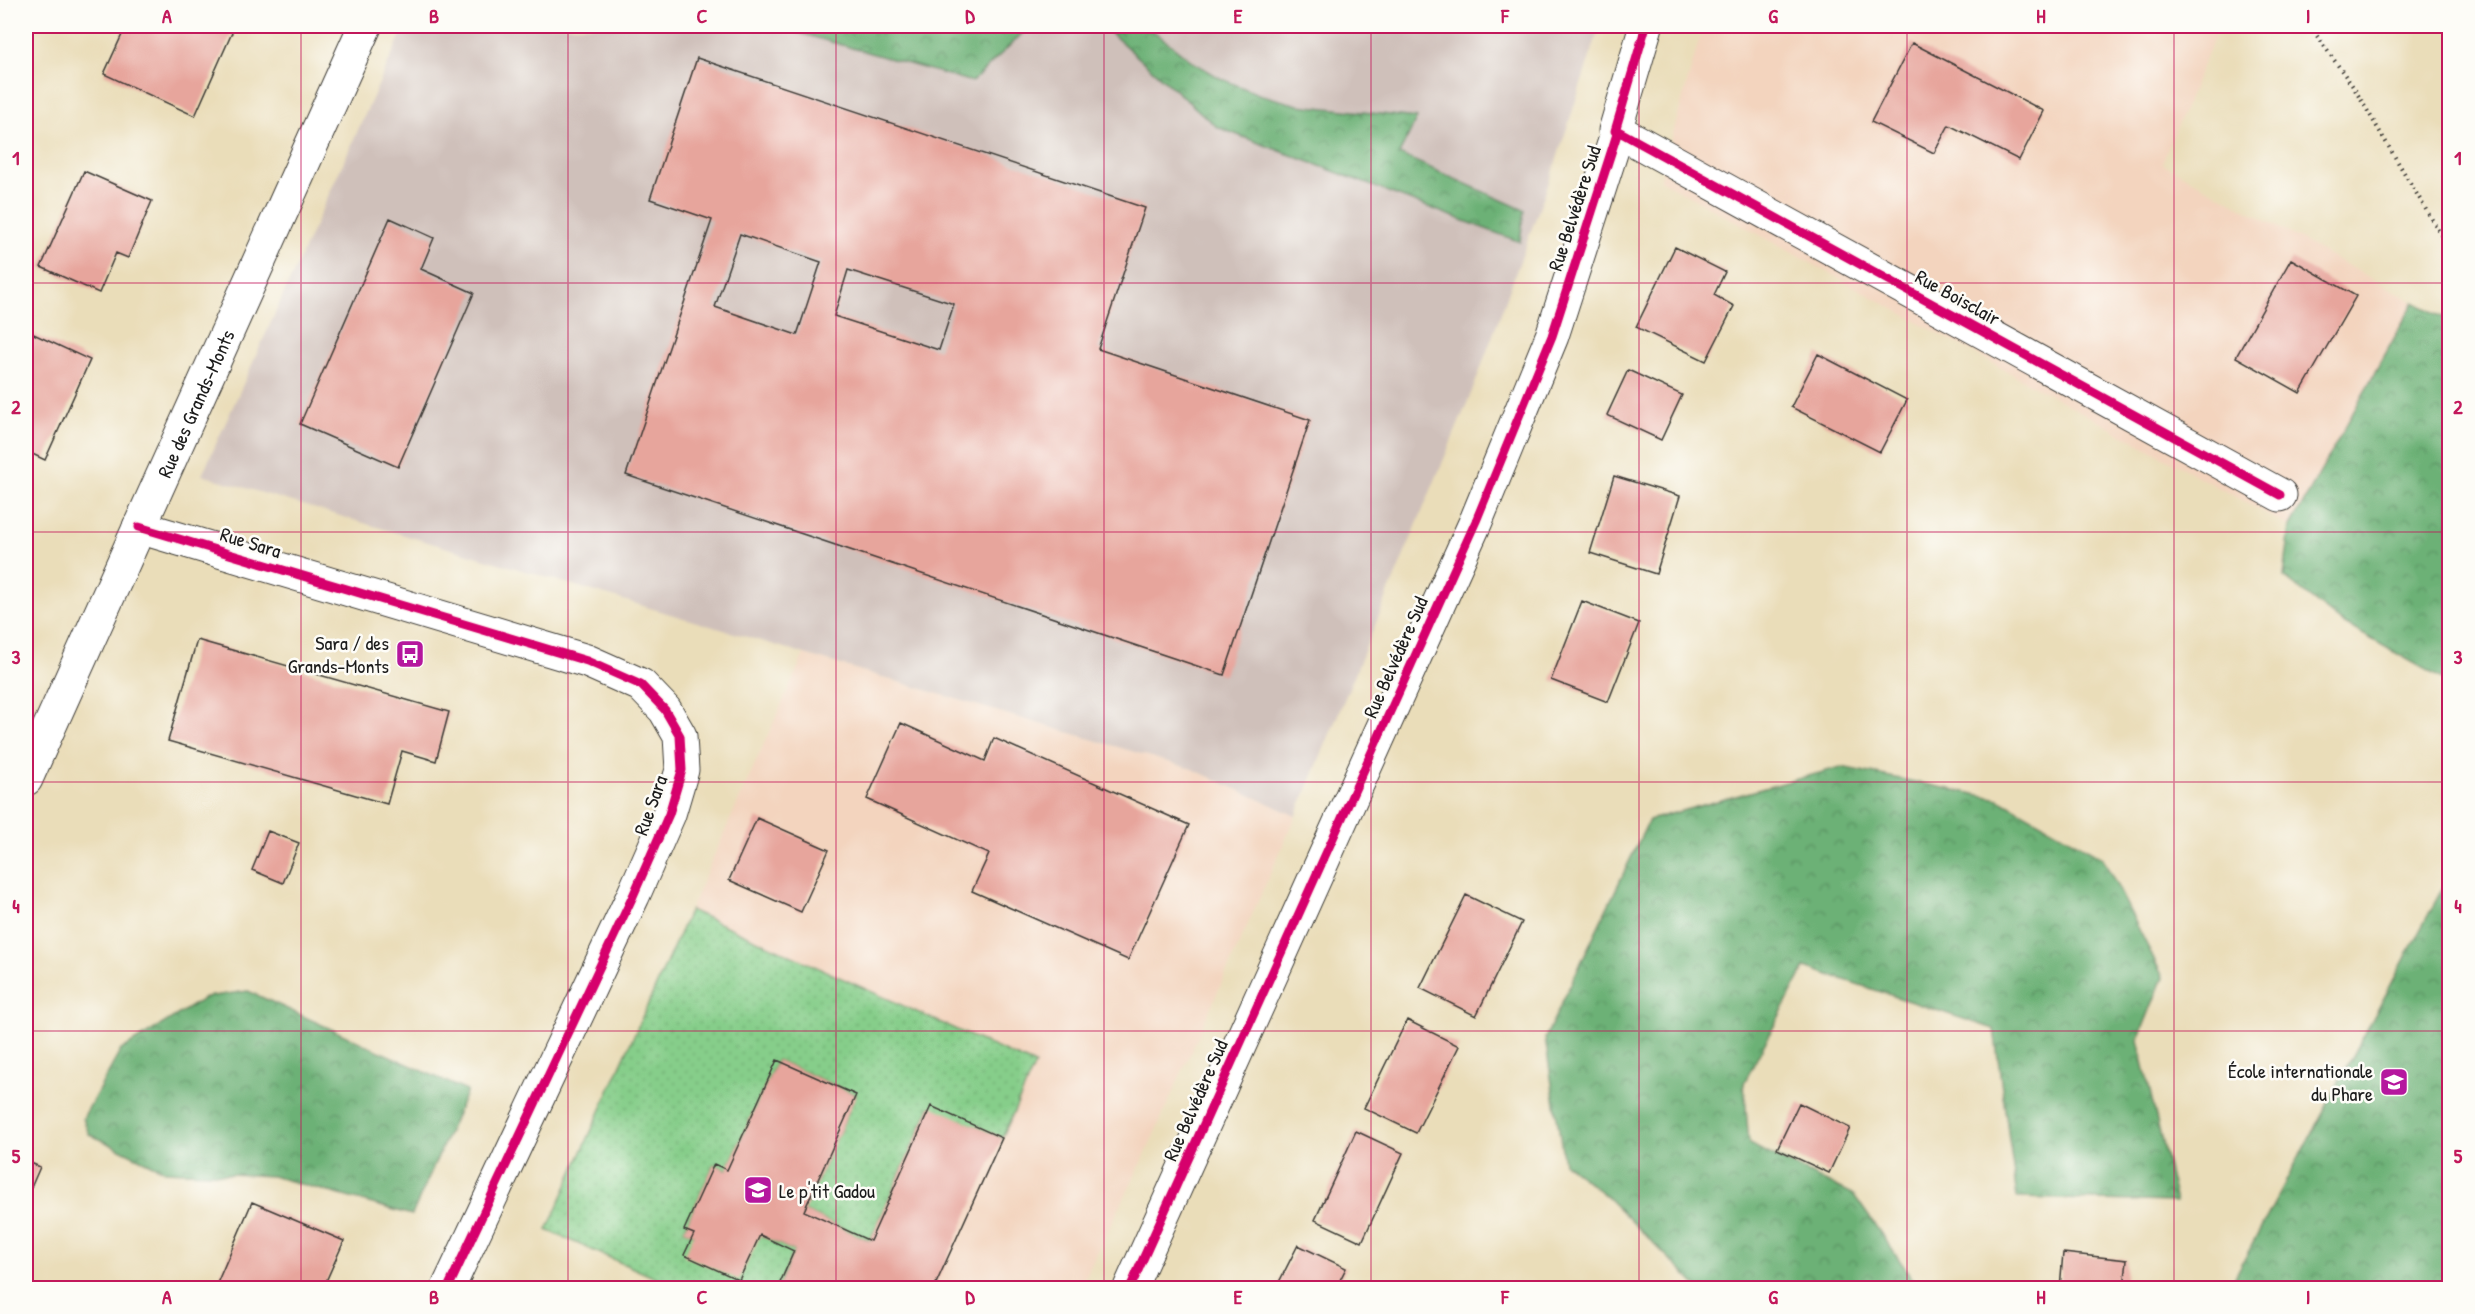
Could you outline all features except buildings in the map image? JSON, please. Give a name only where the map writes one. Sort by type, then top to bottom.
[{"type":"street","name":"Rue des Grands-Monts","points":[[26,778],[365,26]]},
{"type":"street","name":"Rue Belvédère Sud","points":[[1130,1288],[1476,521],[1552,336],[1618,131],[1614,131],[1646,26]]},
{"type":"street","name":"Rue Boisclair","points":[[1618,131],[2280,495]]},
{"type":"street","name":"Rue Sara","points":[[139,527],[587,661],[641,685],[665,710],[680,736],[682,770],[669,814],[633,896],[448,1288]]},
{"type":"path","points":[[2310,26],[2354,88],[2450,250]]},
{"type":"shaded area","points":[[405,26],[1600,26],[1554,168],[1475,384],[1296,816],[1192,769],[202,475]]},
{"type":"shaded area","points":[[1703,26],[2219,26],[2162,163],[2414,302],[2290,527],[1660,180]]},
{"type":"shaded area","points":[[804,654],[1192,769],[1296,816],[1144,1157],[1080,1288],[678,1288],[547,1230]]},
{"type":"green space","points":[[775,26],[1030,26],[972,82]]},
{"type":"green space","points":[[1103,26],[1147,26],[1193,62],[1220,78],[1258,94],[1298,105],[1417,118],[1399,154],[1524,210],[1520,242],[1217,127]]},
{"type":"green space","points":[[2414,302],[2449,320],[2449,683],[2343,623],[2284,577],[2290,527]]},
{"type":"green space","points":[[1841,767],[1999,799],[2103,858],[2163,977],[2138,1040],[2176,1202],[2017,1198],[1994,1029],[1805,967],[1744,1083],[1749,1144],[1854,1195],[1919,1288],[1699,1288],[1606,1196],[1564,1163],[1545,1038],[1649,820]]},
{"type":"green space","name":"École internationale du Phare","points":[[2449,876],[2449,1288],[2229,1288]]},
{"type":"green space","points":[[690,910],[1035,1065],[1002,1138],[930,1107],[870,1241],[804,1211],[856,1095],[777,1060],[727,1170],[714,1164],[684,1230],[694,1234],[760,1235],[794,1251],[779,1285],[787,1288],[678,1288],[547,1230]]},
{"type":"green space","points":[[248,991],[467,1091],[412,1215],[272,1176],[165,1171],[89,1134],[83,1118],[121,1050],[206,997]]},
{"type":"cycle path","points":[[1130,1288],[1476,521],[1552,336],[1618,131],[1615,131],[1646,26]]},
{"type":"cycle path","points":[[1618,131],[2280,495]]},
{"type":"cycle path","points":[[139,527],[587,661],[641,685],[665,710],[680,736],[682,770],[669,814],[633,896],[448,1288]]},
{"type":"place","name":"Sara / des Grands-Monts","points":[[410,654]]},
{"type":"place","name":"École internationale du Phare","points":[[2394,1082]]},
{"type":"place","name":"Le p'tit Gadou","points":[[758,1190]]}]
